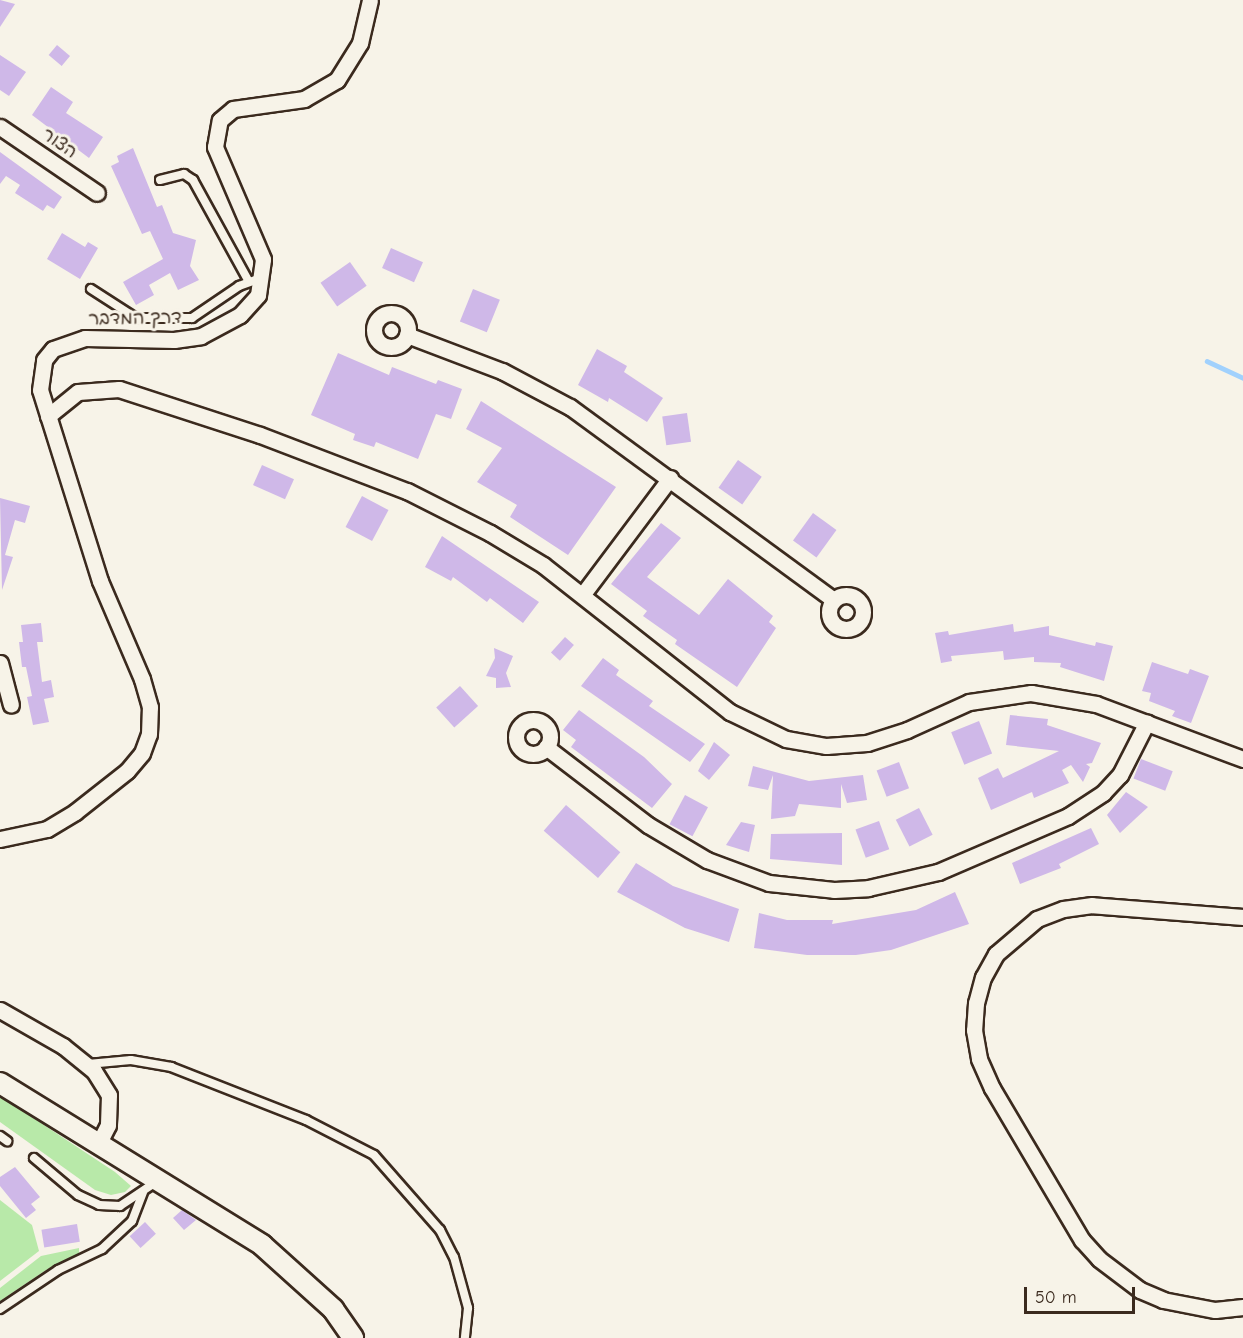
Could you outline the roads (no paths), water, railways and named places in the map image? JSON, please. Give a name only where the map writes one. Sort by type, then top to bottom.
[{"type":"street","points":[[256,280],[263,259],[255,234],[215,147],[220,120],[233,109],[304,99],[337,80],[360,43],[370,0]]},
{"type":"street","name":"הצור","points":[[0,127],[97,194]]},
{"type":"street","name":"דרך המדבר","points":[[0,839],[47,829],[75,812],[127,771],[142,753],[149,734],[150,707],[142,680],[100,581],[48,416],[39,374],[53,349],[85,338],[174,340],[201,336],[240,315],[258,295],[256,280]]},
{"type":"street","points":[[407,335],[480,362],[546,393],[670,478],[834,600]]},
{"type":"street","points":[[48,416],[78,392],[100,388],[119,389],[202,415],[407,490],[490,533],[583,594],[730,712],[767,732],[806,744],[867,743],[908,730],[969,702],[1010,694],[1074,698],[1147,722],[1243,759]]},
{"type":"street","points":[[583,594],[670,478]]},
{"type":"street","points":[[0,663],[11,705]]},
{"type":"street","points":[[546,747],[648,825],[707,860],[769,883],[834,890],[868,888],[938,872],[1068,816],[1103,793],[1120,775],[1147,722]]},
{"type":"street","points":[[1243,916],[1092,905],[1063,909],[1037,919],[996,954],[983,977],[976,1003],[974,1030],[980,1059],[992,1088],[1082,1240],[1099,1259],[1125,1281],[1163,1300],[1206,1309],[1243,1307]]},
{"type":"street","points":[[0,1010],[88,1064],[109,1095],[108,1125],[98,1144]]},
{"type":"street","points":[[0,1083],[221,1217],[289,1267],[333,1309],[353,1338]]},
{"type":"lane","points":[[91,289],[136,318],[192,318],[256,280],[193,180],[184,174],[160,180]]},
{"type":"lane","points":[[88,1064],[130,1060],[171,1066],[306,1120],[374,1155],[440,1230],[454,1257],[468,1308],[465,1338]]},
{"type":"lane","points":[[0,1136],[7,1141]]},
{"type":"lane","points":[[34,1158],[78,1195],[99,1205],[120,1206],[158,1180]]},
{"type":"lane","points":[[0,1309],[58,1270],[102,1249],[132,1221],[143,1192]]},
{"type":"waterway","points":[[1207,361],[1243,378]]}]
